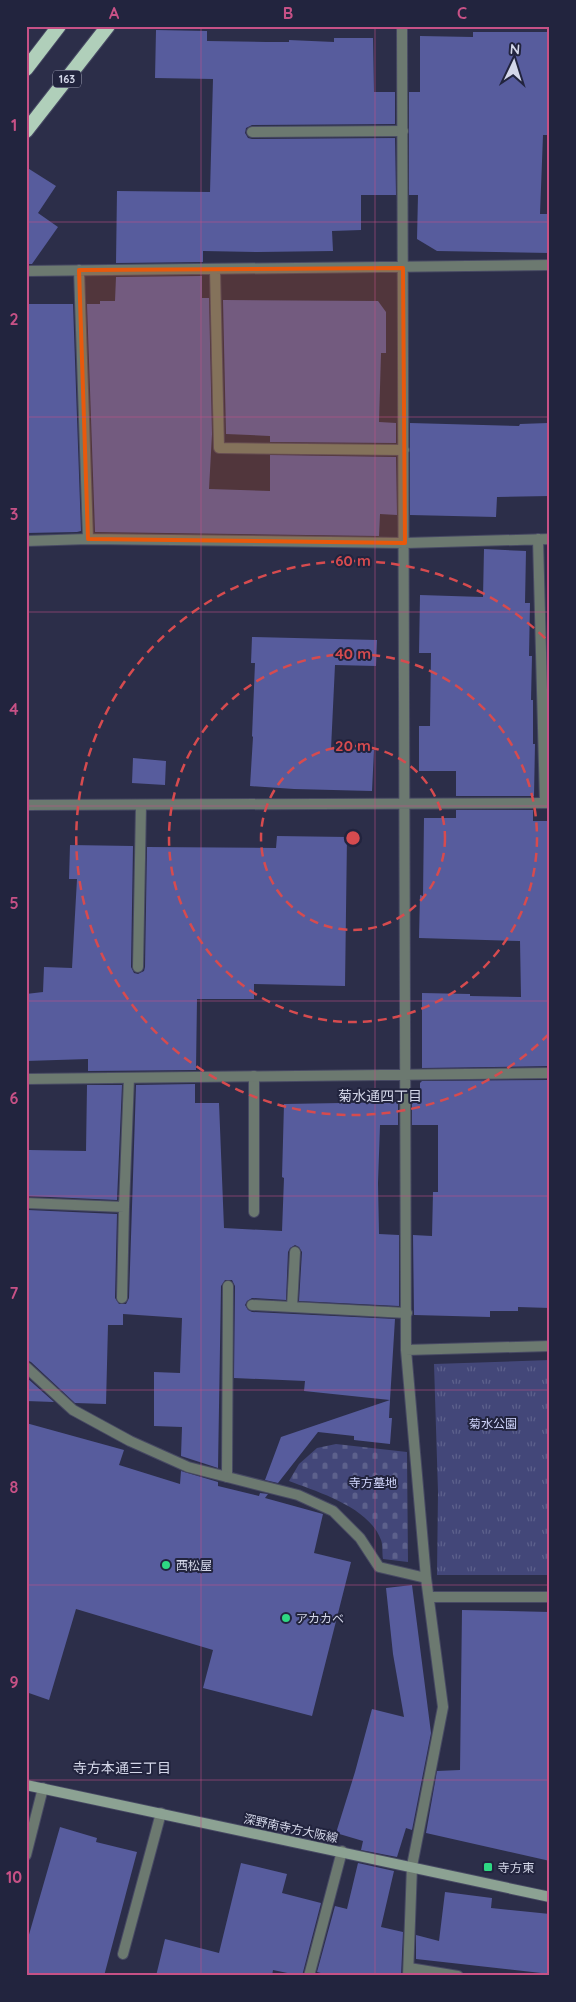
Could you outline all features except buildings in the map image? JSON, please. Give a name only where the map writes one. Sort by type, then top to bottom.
[{"type":"highway","points":[[26,68],[59,26]]},
{"type":"highway","name":"163","points":[[26,131],[108,26]]},
{"type":"main road","name":"深野南寺方大阪線","points":[[26,1785],[342,1851],[550,1897]]},
{"type":"street","points":[[402,26],[407,1073],[406,1350],[426,1578],[443,1707],[412,1866],[408,1972],[458,1976]]},
{"type":"street","points":[[252,132],[403,131]]},
{"type":"street","points":[[26,271],[550,265]]},
{"type":"street","points":[[80,270],[88,540]]},
{"type":"street","points":[[215,270],[219,448],[404,450]]},
{"type":"street","points":[[26,805],[547,803],[538,539]]},
{"type":"street","points":[[26,541],[405,543],[550,539]]},
{"type":"street","points":[[138,968],[141,805]]},
{"type":"street","points":[[26,1079],[407,1073],[550,1073]]},
{"type":"street","points":[[254,1076],[254,1212]]},
{"type":"street","points":[[122,1298],[129,1078]]},
{"type":"street","points":[[26,1202],[124,1207]]},
{"type":"street","points":[[292,1307],[295,1252]]},
{"type":"street","points":[[227,1477],[228,1286]]},
{"type":"street","points":[[252,1305],[407,1313]]},
{"type":"street","points":[[406,1350],[550,1346]]},
{"type":"street","points":[[26,1367],[72,1410],[98,1425],[188,1467],[298,1495],[334,1511],[360,1538],[380,1567],[426,1578]]},
{"type":"street","points":[[429,1597],[550,1597]]},
{"type":"street","points":[[26,1855],[43,1788]]},
{"type":"street","points":[[123,1954],[161,1813]]},
{"type":"street","points":[[309,1976],[342,1851]]},
{"type":"highlighted area","points":[[403,268],[405,543],[88,539],[79,270]]},
{"type":"green space","name":"菊水公園","points":[[550,1360],[550,1575],[437,1575],[438,1492],[434,1364]]},
{"type":"green space","name":"寺方墓地","points":[[336,1444],[407,1452],[408,1562],[383,1559],[382,1542],[375,1528],[366,1518],[341,1502],[289,1481],[299,1464],[317,1448]]},
{"type":"place","name":"西松屋","points":[[166,1565]]},
{"type":"place","name":"アカカベ","points":[[286,1618]]},
{"type":"place","name":"寺方東","points":[[488,1867]]},
{"type":"district","name":"菊水通四丁目","points":[[380,1096]]},
{"type":"district","name":"寺方本通三丁目","points":[[122,1768]]}]
